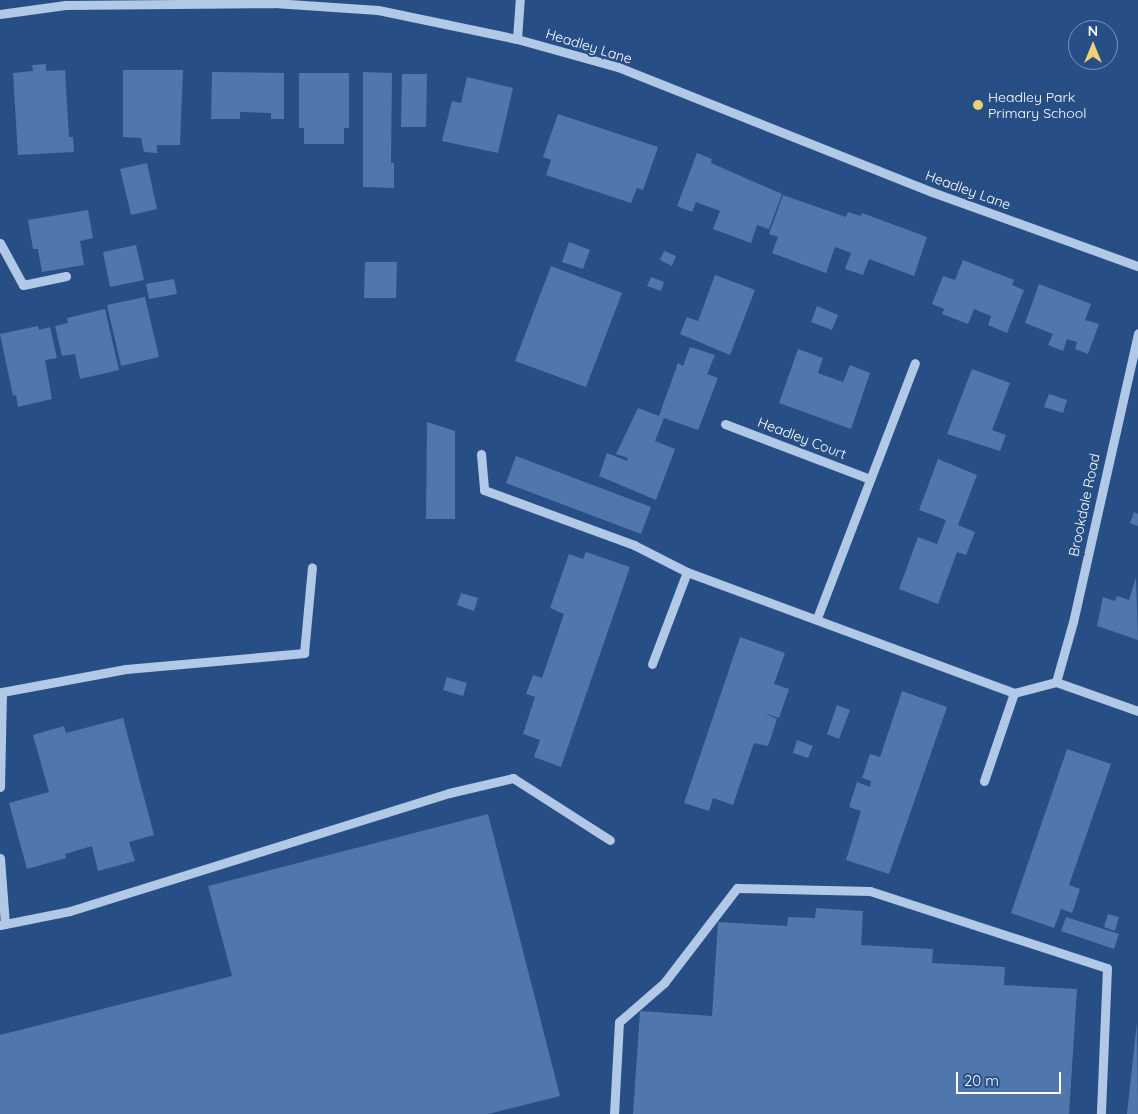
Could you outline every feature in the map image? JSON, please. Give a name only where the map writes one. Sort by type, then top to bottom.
[{"type":"street","points":[[517,39],[520,0]]},
{"type":"street","name":"Headley Lane","points":[[0,14],[65,3],[274,2],[378,10],[517,39],[618,67],[932,192],[1138,266]]},
{"type":"street","points":[[0,243],[23,286],[66,276]]},
{"type":"street","name":"Brookdale Road","points":[[1056,682],[1073,622],[1138,333]]},
{"type":"street","points":[[817,618],[915,363]]},
{"type":"street","name":"Headley Court","points":[[725,424],[870,479]]},
{"type":"street","points":[[481,454],[484,490],[634,546],[687,572],[817,618],[1014,693],[1056,682],[1138,711]]},
{"type":"street","points":[[0,787],[2,692],[126,669],[304,652],[312,567]]},
{"type":"street","points":[[652,664],[687,572]]},
{"type":"street","points":[[984,781],[1014,693]]},
{"type":"street","points":[[0,858],[3,924],[70,911],[449,793],[513,778],[610,840]]},
{"type":"street","points":[[614,1114],[619,1022],[664,984],[736,888],[870,891],[1108,968],[1101,1114]]},
{"type":"building","points":[[46,64],[46,71],[65,70],[69,137],[73,137],[74,152],[18,155],[13,73],[33,71],[32,65]]},
{"type":"building","points":[[123,70],[183,70],[180,145],[157,145],[157,153],[144,152],[141,138],[123,137]]},
{"type":"building","points":[[212,72],[284,73],[284,119],[271,119],[271,113],[240,112],[240,119],[211,119]]},
{"type":"building","points":[[363,72],[392,73],[391,163],[394,163],[394,188],[363,187]]},
{"type":"building","points":[[299,73],[349,73],[349,128],[344,128],[344,144],[304,144],[304,128],[299,128]]},
{"type":"building","points":[[402,74],[427,74],[426,127],[401,127]]},
{"type":"building","points":[[467,77],[513,88],[498,153],[442,141],[452,101],[461,103]]},
{"type":"building","points":[[558,114],[658,147],[643,190],[637,188],[631,203],[546,175],[551,160],[543,157]]},
{"type":"building","points":[[697,153],[712,159],[711,163],[782,194],[769,229],[757,225],[751,243],[713,229],[720,211],[696,202],[692,212],[677,206]]},
{"type":"building","points":[[147,163],[157,209],[131,215],[120,169]]},
{"type":"building","points":[[783,195],[846,217],[848,212],[861,216],[862,213],[927,237],[914,276],[869,259],[863,275],[845,269],[851,253],[835,247],[826,273],[772,253],[778,237],[769,234]]},
{"type":"building","points":[[88,210],[93,238],[80,241],[84,265],[42,272],[38,249],[33,249],[28,220]]},
{"type":"building","points":[[569,242],[590,250],[583,269],[562,262]]},
{"type":"building","points":[[136,245],[144,280],[110,287],[103,252]]},
{"type":"building","points":[[664,251],[676,256],[672,266],[660,260]]},
{"type":"building","points":[[963,260],[1014,280],[1012,285],[1024,290],[1007,333],[988,325],[991,316],[974,309],[968,324],[942,314],[944,309],[932,304],[943,276],[955,280]]},
{"type":"building","points":[[365,262],[397,262],[396,298],[364,298]]},
{"type":"building","points":[[551,266],[622,293],[586,387],[515,361]]},
{"type":"building","points":[[715,275],[755,290],[730,355],[680,334],[687,317],[698,321]]},
{"type":"building","points":[[651,277],[664,282],[661,291],[647,286]]},
{"type":"building","points":[[174,279],[177,294],[149,299],[146,284]]},
{"type":"building","points":[[1039,284],[1091,304],[1085,320],[1099,324],[1088,354],[1075,349],[1077,342],[1067,339],[1063,351],[1048,345],[1053,334],[1025,323]]},
{"type":"building","points":[[145,297],[159,357],[121,366],[107,305]]},
{"type":"building","points":[[817,306],[838,315],[832,330],[811,322]]},
{"type":"building","points":[[105,309],[119,370],[80,379],[75,354],[62,356],[55,326],[68,323],[67,318]]},
{"type":"building","points":[[38,326],[39,330],[50,327],[57,358],[45,360],[52,399],[18,407],[16,395],[13,396],[0,334]]},
{"type":"building","points":[[690,347],[715,355],[707,374],[718,378],[698,430],[664,418],[655,441],[675,449],[656,500],[599,476],[607,453],[627,461],[628,458],[616,454],[638,408],[659,416],[678,363],[683,366]]},
{"type":"building","points":[[798,349],[823,358],[818,373],[843,382],[850,365],[870,373],[851,429],[779,403]]},
{"type":"building","points":[[972,369],[1010,383],[992,430],[1006,435],[1000,451],[947,434]]},
{"type":"building","points":[[1049,394],[1067,400],[1063,413],[1044,407]]},
{"type":"building","points":[[427,422],[455,431],[455,519],[426,519]]},
{"type":"building","points":[[516,456],[651,507],[641,534],[506,483]]},
{"type":"building","points":[[938,459],[977,475],[958,525],[975,532],[966,555],[957,552],[938,604],[899,589],[918,537],[937,544],[946,520],[919,510]]},
{"type":"building","points":[[1134,512],[1138,514],[1138,526],[1130,523]]},
{"type":"building","points":[[586,552],[630,567],[561,767],[534,757],[540,740],[523,734],[535,697],[526,694],[533,675],[542,678],[564,614],[550,608],[569,554],[583,559]]},
{"type":"building","points":[[1136,577],[1138,640],[1097,626],[1103,597],[1115,601],[1117,596],[1129,600]]},
{"type":"building","points":[[461,593],[478,598],[474,611],[457,605]]},
{"type":"building","points":[[740,637],[785,653],[774,684],[789,689],[779,718],[764,713],[777,719],[768,746],[754,743],[733,805],[713,798],[709,811],[684,803]]},
{"type":"building","points":[[447,677],[467,683],[463,696],[443,690]]},
{"type":"building","points":[[902,691],[947,707],[889,874],[846,860],[861,811],[849,807],[857,782],[870,787],[871,781],[862,778],[870,754],[880,757]]},
{"type":"building","points":[[837,705],[850,710],[839,739],[827,734]]},
{"type":"building","points":[[123,718],[154,835],[129,842],[135,861],[98,871],[92,846],[65,854],[66,858],[27,869],[9,803],[49,792],[33,735],[64,726],[66,733]]},
{"type":"building","points":[[797,740],[813,746],[808,758],[793,753]]},
{"type":"building","points":[[1067,749],[1111,764],[1069,885],[1080,889],[1072,913],[1061,909],[1054,928],[1011,913]]},
{"type":"building","points":[[488,814],[560,1096],[488,1114],[0,1114],[0,1035],[232,976],[208,886]]},
{"type":"building","points":[[816,908],[863,911],[861,945],[933,949],[932,963],[1005,967],[1004,985],[1077,989],[1069,1114],[633,1114],[640,1011],[712,1016],[718,922],[787,926],[788,917],[815,918]]},
{"type":"building","points":[[1108,914],[1119,917],[1115,931],[1104,927]]},
{"type":"building","points":[[1066,917],[1119,934],[1114,949],[1061,931]]},
{"type":"building","points":[[1137,1022],[1138,1114],[1127,1114]]},
{"type":"place","name":"Headley Park Primary School","points":[[978,105]]}]
